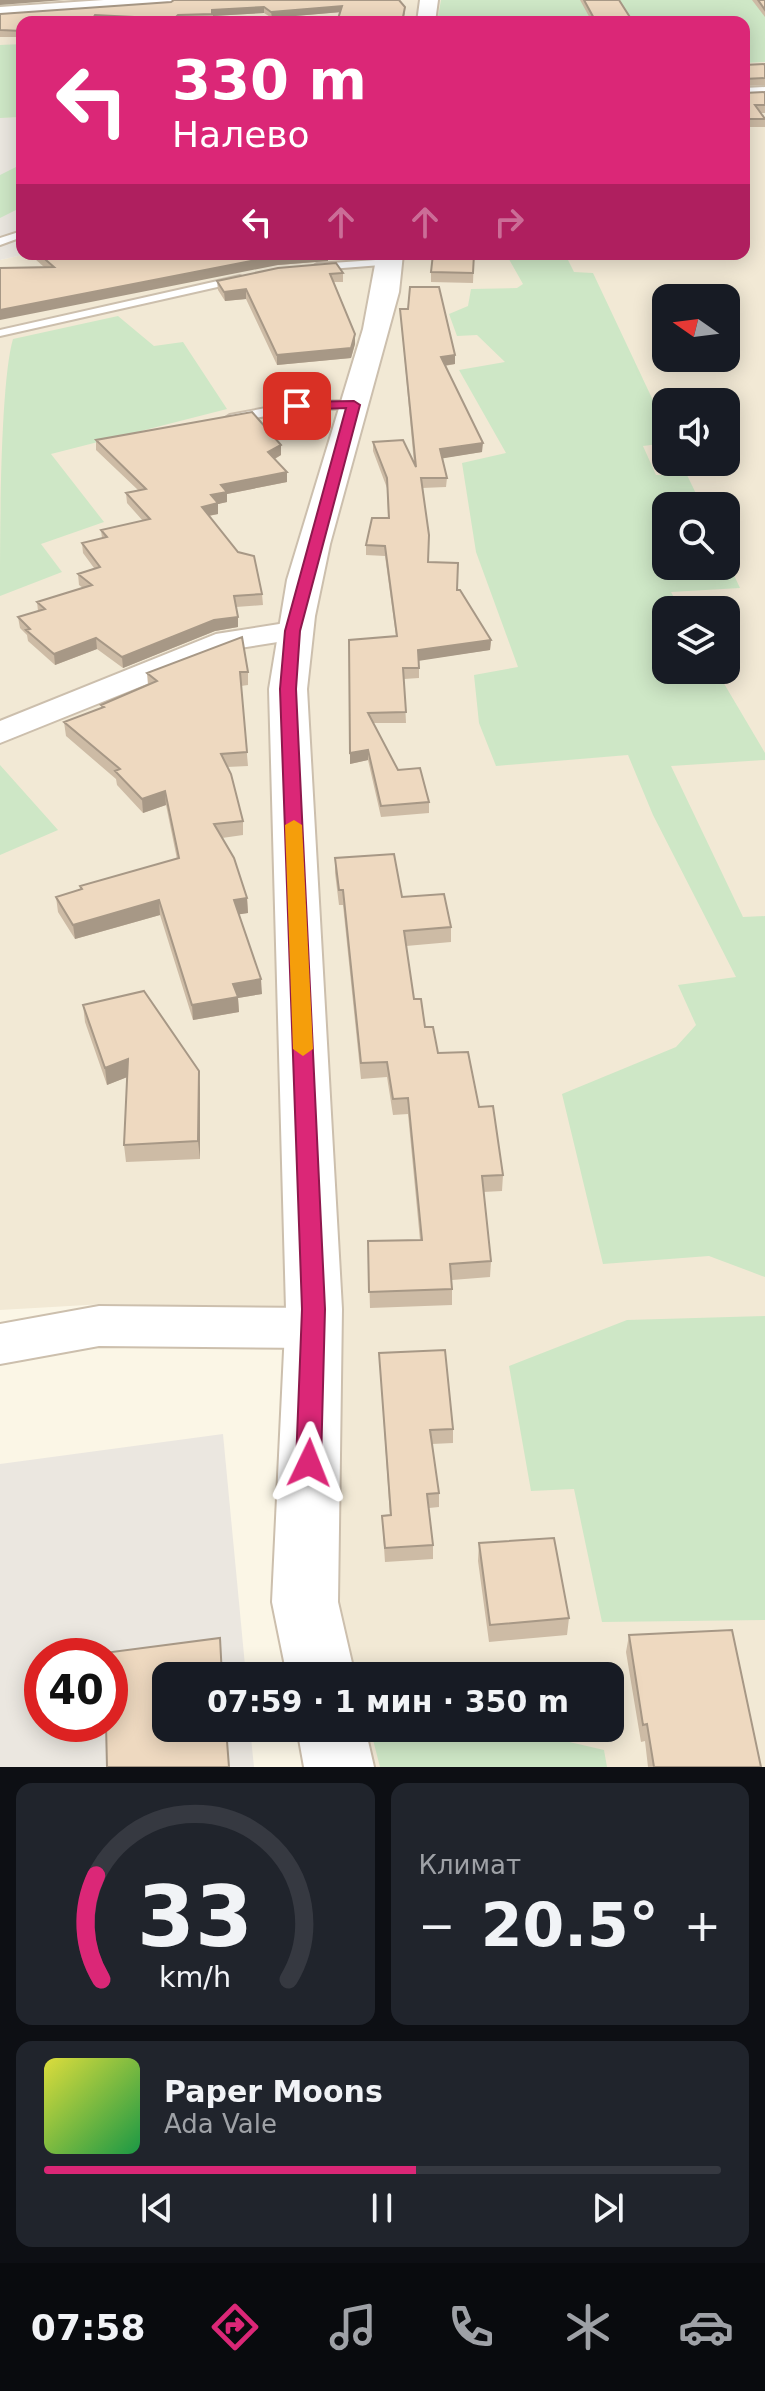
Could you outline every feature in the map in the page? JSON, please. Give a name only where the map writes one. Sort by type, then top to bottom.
[{"type":"street","points":[[0,12],[171,0]]},
{"type":"street","points":[[318,1662],[305,1602],[313,1328],[288,689],[292,631],[354,405],[386,303],[390,260]]},
{"type":"street","points":[[0,733],[227,641],[292,631]]},
{"type":"street","points":[[0,1344],[99,1326],[313,1328]]},
{"type":"street","points":[[334,1742],[339,1767]]},
{"type":"lane","points":[[304,268],[373,260]]},
{"type":"lane","points":[[0,318],[5,332],[248,278]]},
{"type":"lane","points":[[212,423],[297,406],[354,405]]},
{"type":"shaded area","points":[[0,0],[765,0],[765,1767],[339,1767],[334,1742],[624,1742],[624,1662],[321,1662],[313,1309],[104,1304],[0,1310],[0,260],[16,256],[16,260],[750,260],[750,16],[16,16],[16,117],[0,118]]},
{"type":"shaded area","points":[[16,117],[16,256],[0,260],[0,118]]},
{"type":"shaded area","points":[[223,1434],[245,1662],[152,1662],[152,1742],[251,1742],[254,1767],[0,1767],[0,1464]]},
{"type":"green space","points":[[441,0],[765,0],[765,62],[750,63],[750,16],[438,16]]},
{"type":"green space","points":[[16,44],[16,117],[0,118],[0,45]]},
{"type":"green space","points":[[16,167],[16,210],[0,218],[0,175]]},
{"type":"green space","points":[[509,260],[568,260],[574,272],[593,273],[652,398],[652,445],[643,446],[652,466],[652,476],[687,476],[695,492],[652,492],[652,580],[736,580],[740,588],[652,596],[652,684],[724,684],[765,753],[765,760],[671,766],[743,917],[765,916],[765,1277],[709,1256],[603,1264],[562,1094],[676,1047],[696,1025],[678,985],[736,977],[653,815],[628,755],[496,766],[479,723],[474,675],[518,667],[476,552],[462,463],[506,453],[459,370],[505,362],[477,335],[457,336],[449,314],[468,306],[471,289],[517,288],[523,284]]},
{"type":"green space","points":[[118,316],[154,346],[183,342],[227,409],[51,454],[104,522],[41,544],[62,572],[0,596],[3,425],[13,339]]},
{"type":"green space","points":[[0,765],[58,830],[0,855]]},
{"type":"green space","points":[[765,1316],[765,1620],[602,1622],[574,1489],[531,1491],[509,1366],[627,1320]]},
{"type":"green space","points":[[374,1742],[569,1742],[604,1750],[607,1767],[380,1767]]},
{"type":"building","points":[[399,0],[405,7],[403,16],[339,16],[342,6],[271,12],[264,7],[212,10],[212,14],[177,16],[16,16],[16,31],[0,30],[0,14],[171,2]]},
{"type":"building","points":[[584,0],[619,0],[629,16],[593,16]]},
{"type":"building","points":[[765,64],[765,78],[750,79],[750,65]]},
{"type":"building","points":[[765,92],[765,105],[755,105],[765,119],[750,119],[750,93]]},
{"type":"building","points":[[46,260],[256,260],[0,310],[0,268],[54,267]]},
{"type":"building","points":[[432,260],[474,260],[473,273],[431,272]]},
{"type":"building","points":[[336,263],[343,273],[330,274],[355,334],[351,348],[277,355],[246,289],[224,292],[217,281],[278,268]]},
{"type":"building","points":[[410,287],[439,287],[455,355],[441,357],[483,443],[440,449],[447,478],[421,478],[429,535],[428,562],[458,563],[457,590],[460,590],[491,640],[418,650],[419,668],[403,668],[406,712],[368,713],[398,770],[420,768],[429,802],[381,806],[368,750],[350,753],[349,640],[397,636],[385,546],[366,545],[372,518],[389,518],[387,478],[373,442],[403,440],[416,467],[400,309],[408,309]]},
{"type":"building","points":[[252,412],[281,445],[268,452],[287,472],[221,485],[227,492],[211,495],[218,503],[202,507],[238,552],[254,556],[262,594],[234,596],[238,617],[214,620],[122,657],[96,638],[54,654],[26,630],[30,629],[18,617],[45,609],[37,602],[92,585],[78,574],[100,567],[82,543],[107,537],[101,530],[150,519],[126,493],[146,489],[96,440]]},
{"type":"building","points":[[242,637],[248,672],[240,672],[247,752],[221,754],[231,774],[243,821],[214,824],[234,858],[247,898],[234,900],[261,979],[233,984],[238,997],[192,1005],[159,900],[73,925],[56,897],[82,889],[80,886],[179,858],[165,791],[142,799],[115,771],[120,769],[64,722],[104,707],[101,705],[157,681],[147,673]]},
{"type":"building","points":[[394,854],[402,897],[444,894],[451,927],[404,931],[414,999],[421,999],[425,1027],[433,1027],[438,1053],[468,1052],[479,1107],[493,1106],[503,1175],[482,1176],[491,1261],[450,1264],[452,1289],[369,1292],[368,1241],[422,1240],[408,1098],[393,1099],[387,1062],[361,1063],[343,890],[339,890],[335,858]]},
{"type":"building","points":[[144,991],[199,1071],[198,1141],[124,1145],[128,1059],[105,1068],[83,1005]]},
{"type":"building","points":[[445,1350],[453,1429],[430,1430],[439,1493],[427,1494],[433,1545],[385,1548],[382,1516],[391,1515],[379,1353]]},
{"type":"building","points":[[554,1538],[569,1618],[490,1625],[479,1543]]},
{"type":"building","points":[[732,1630],[761,1767],[654,1767],[647,1724],[643,1725],[629,1635]]},
{"type":"building","points":[[220,1638],[221,1662],[152,1662],[152,1742],[227,1742],[229,1767],[107,1767],[106,1742],[128,1742],[128,1650]]},
{"type":"slow traffic","points":[[294,825],[303,1049]]},
{"type":"route","points":[[297,406],[354,405],[292,631],[288,689],[314,1309],[309,1463]]}]
